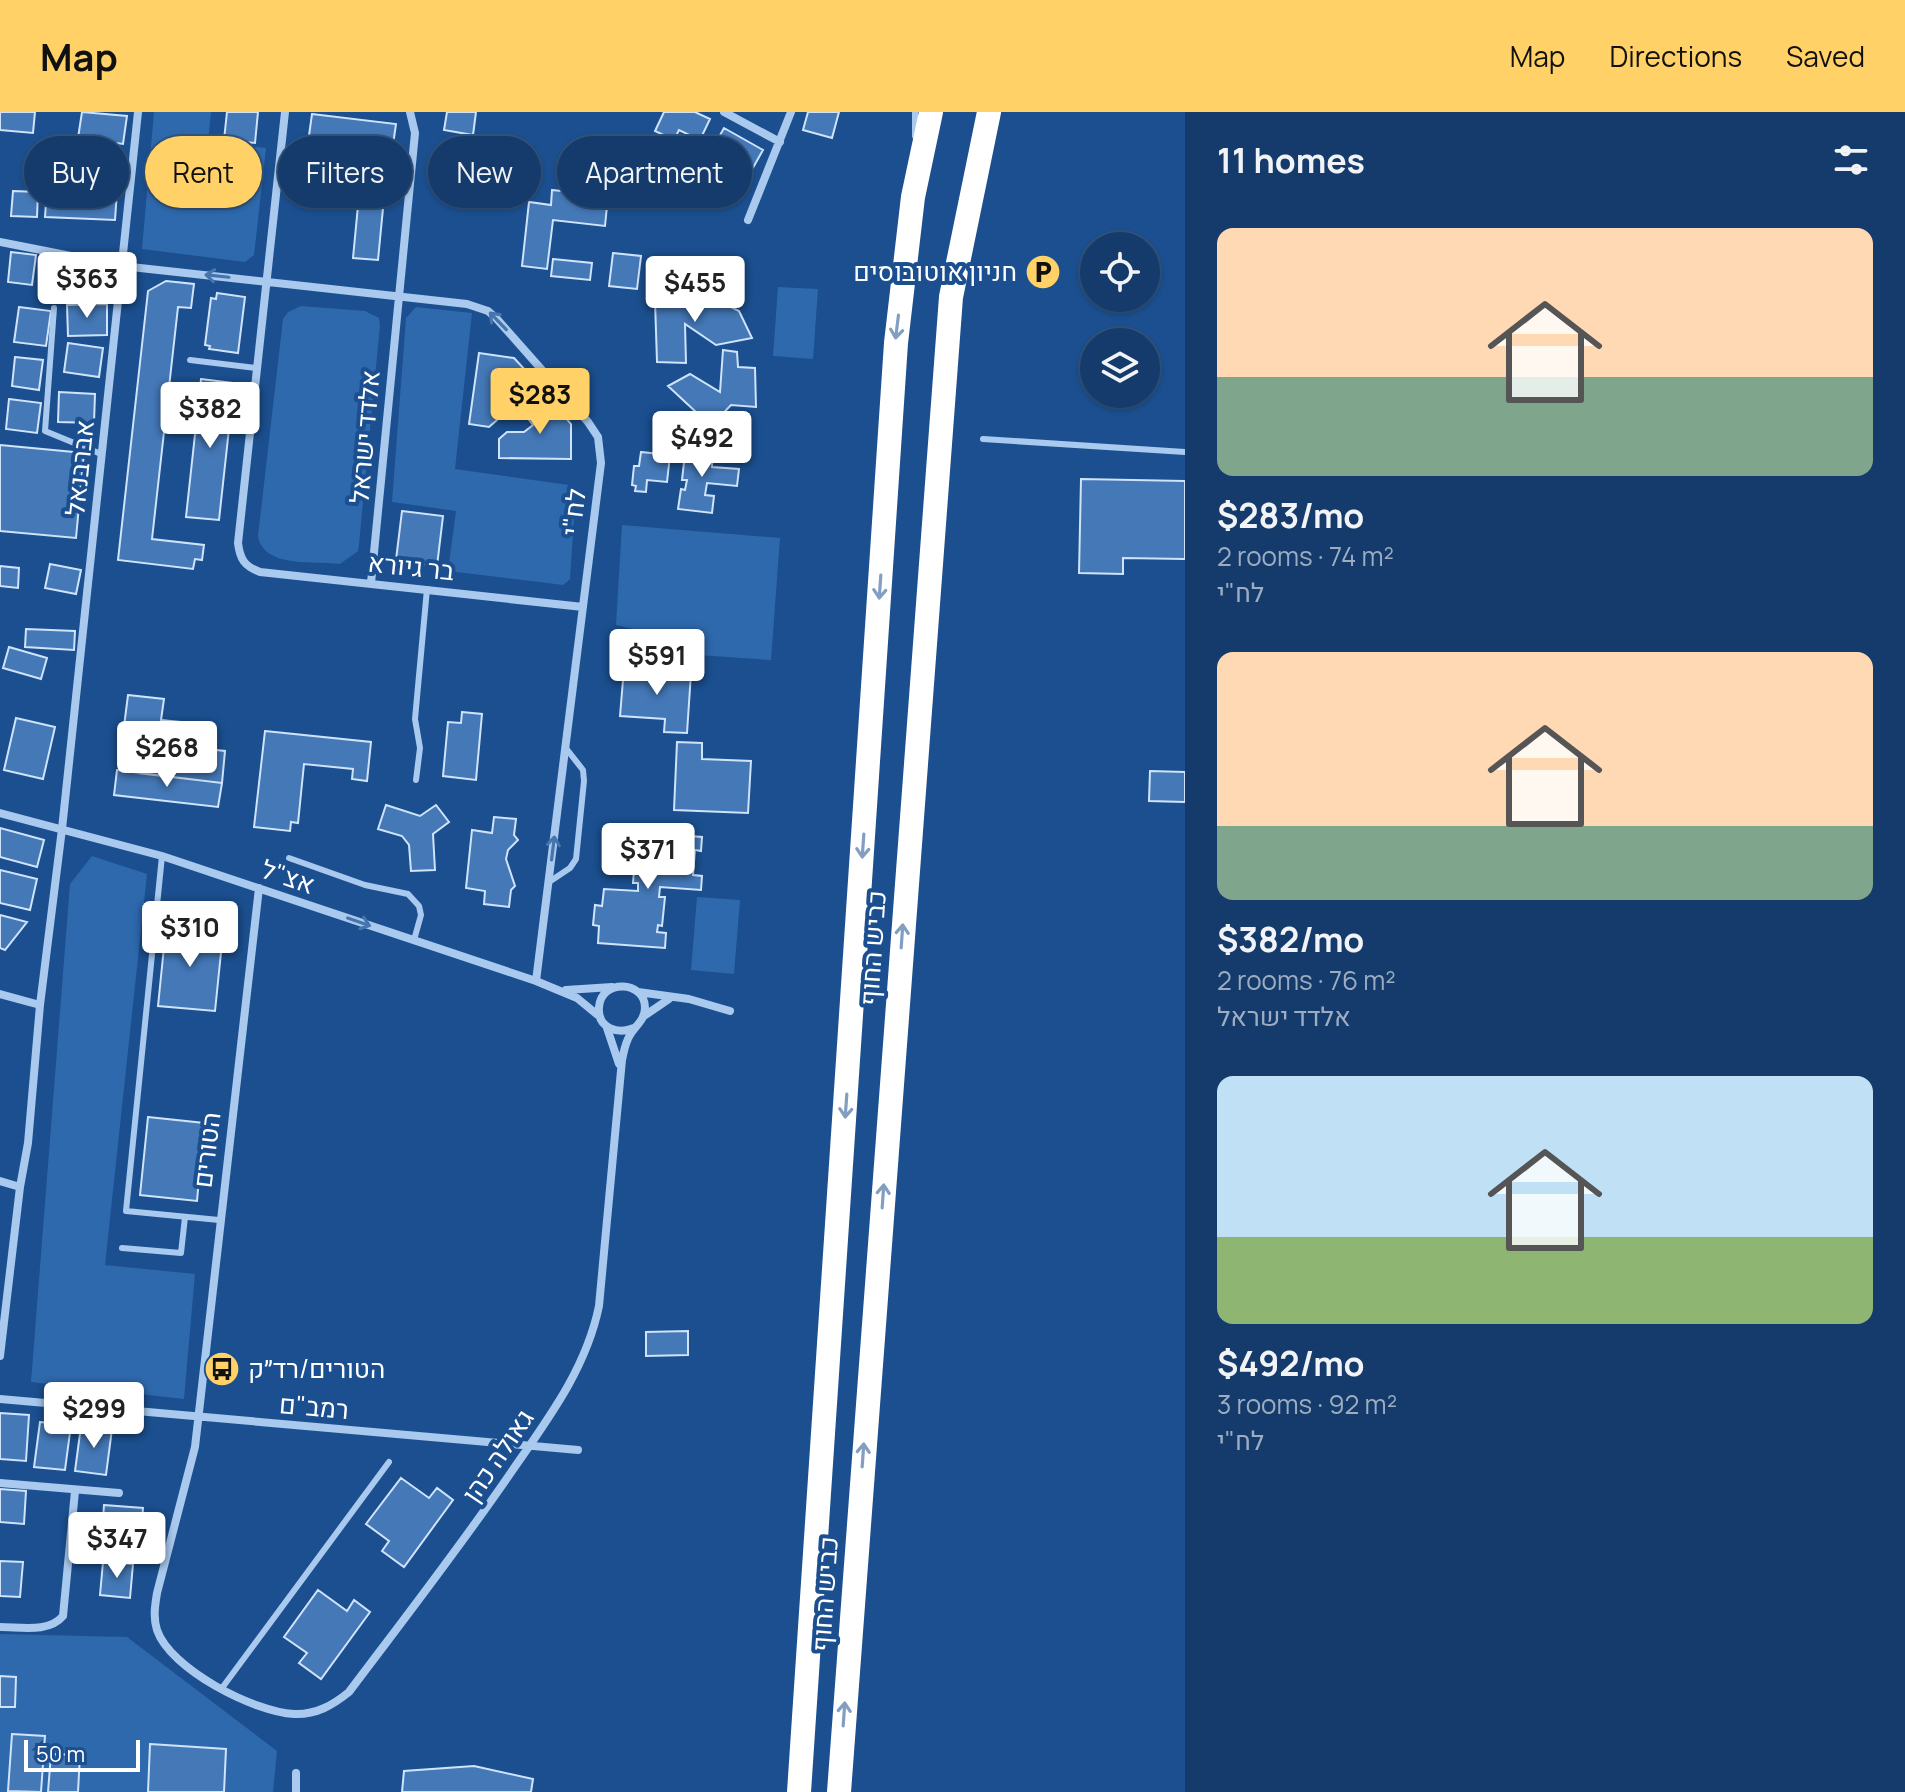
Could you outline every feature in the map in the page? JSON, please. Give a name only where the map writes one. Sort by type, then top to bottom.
[{"type":"highway","name":"כביש החוף","points":[[799,1792],[896,343],[913,197],[931,112]]},
{"type":"highway","name":"כביש החוף","points":[[839,1792],[951,297],[989,112]]},
{"type":"highway","points":[[951,297],[1003,112]]},
{"type":"street","name":"אברבנאל","points":[[0,1356],[28,1143],[40,1005],[62,829],[138,112]]},
{"type":"street","points":[[256,368],[285,112]]},
{"type":"street","name":"אלדד ישראל","points":[[371,583],[415,133],[410,112]]},
{"type":"street","points":[[724,112],[780,142]]},
{"type":"street","points":[[748,220],[791,112]]},
{"type":"street","name":"לח\"י","points":[[0,242],[122,266],[467,304],[488,311],[588,422],[598,437],[601,463],[536,981]]},
{"type":"street","name":"בר גיורא","points":[[256,368],[238,543],[244,564],[260,572],[583,607]]},
{"type":"street","name":"אצ\"ל","points":[[0,813],[162,856],[536,981],[560,990],[600,1017]]},
{"type":"street","name":"הטורים","points":[[222,1688],[196,1673],[170,1651],[157,1629],[154,1615],[157,1593],[191,1470],[259,888]]},
{"type":"street","points":[[673,997],[657,1004],[634,1028],[620,1032],[606,1026],[600,1017],[601,997],[613,987],[628,987],[638,992],[673,997],[730,1011]]},
{"type":"street","name":"אצ\"ל","points":[[560,990],[613,987]]},
{"type":"street","points":[[638,992],[644,1001],[643,1016]]},
{"type":"street","points":[[0,994],[40,1005]]},
{"type":"street","name":"גאולה כהן","points":[[606,1026],[617,1052],[621,1073]]},
{"type":"street","name":"גאולה כהן","points":[[222,1688],[274,1711],[295,1714],[334,1704],[349,1692],[481,1517],[574,1377],[595,1325],[602,1283],[624,1049],[634,1028]]},
{"type":"street","points":[[0,1181],[20,1187]]},
{"type":"street","name":"רמב\"ם","points":[[0,1399],[578,1450]]},
{"type":"street","points":[[0,1483],[119,1493]]},
{"type":"street","points":[[0,1627],[44,1627],[57,1624],[63,1616],[75,1491]]},
{"type":"street","points":[[296,1773],[296,1792]]},
{"type":"lane","points":[[913,197],[915,112]]},
{"type":"lane","points":[[54,308],[45,431],[101,454]]},
{"type":"lane","points":[[190,360],[256,368]]},
{"type":"lane","points":[[983,439],[1185,452]]},
{"type":"lane","points":[[416,780],[420,748],[415,719],[427,589]]},
{"type":"lane","points":[[549,882],[570,868],[576,859],[583,770],[565,747]]},
{"type":"lane","points":[[162,856],[126,1211],[219,1220]]},
{"type":"lane","points":[[289,858],[365,885],[408,894],[419,906],[421,915],[414,940]]},
{"type":"lane","points":[[122,1248],[181,1253],[185,1217]]},
{"type":"lane","points":[[222,1688],[389,1462]]},
{"type":"shaded area","points":[[154,112],[211,112],[209,136],[152,136]]},
{"type":"shaded area","points":[[262,148],[266,148],[262,184]]},
{"type":"shaded area","points":[[146,208],[259,208],[254,255],[245,262],[142,249]]},
{"type":"shaded area","points":[[778,287],[818,289],[813,359],[773,356]]},
{"type":"shaded area","points":[[301,306],[365,311],[379,318],[358,551],[340,564],[279,558],[262,546],[258,536],[283,319],[288,312]]},
{"type":"shaded area","points":[[416,307],[472,313],[455,469],[576,486],[570,579],[563,585],[448,571],[456,511],[392,502],[406,318]]},
{"type":"shaded area","points":[[622,525],[780,538],[771,660],[668,653],[646,632],[616,625]]},
{"type":"shaded area","points":[[92,856],[147,874],[105,1265],[195,1274],[184,1399],[31,1382],[70,884]]},
{"type":"shaded area","points":[[697,897],[740,900],[734,974],[691,970]]},
{"type":"shaded area","points":[[0,1634],[127,1637],[277,1751],[273,1792],[0,1792]]},
{"type":"building","points":[[0,112],[35,112],[33,133],[0,130]]},
{"type":"building","points":[[82,112],[127,116],[124,136],[78,136]]},
{"type":"building","points":[[227,112],[258,112],[256,136],[224,136]]},
{"type":"building","points":[[447,112],[476,112],[473,135],[444,130]]},
{"type":"building","points":[[664,112],[695,112],[710,119],[702,136],[692,136],[679,130],[676,136],[666,136],[655,131]]},
{"type":"building","points":[[808,112],[839,112],[832,138],[803,130]]},
{"type":"building","points":[[312,114],[396,124],[394,136],[309,136]]},
{"type":"building","points":[[724,128],[738,136],[720,136]]},
{"type":"building","points":[[752,144],[763,150],[752,170]]},
{"type":"building","points":[[552,190],[557,191],[557,208],[607,208],[605,226],[553,220],[547,269],[522,266],[528,208],[541,208],[541,204],[551,205]]},
{"type":"building","points":[[13,191],[24,191],[24,208],[37,208],[37,217],[11,216]]},
{"type":"building","points":[[46,208],[116,208],[115,220],[45,217]]},
{"type":"building","points":[[358,208],[383,208],[378,260],[353,258]]},
{"type":"building","points":[[11,252],[36,255],[32,285],[8,282]]},
{"type":"building","points":[[613,253],[641,256],[637,289],[609,286]]},
{"type":"building","points":[[48,255],[72,258],[67,293],[43,289]]},
{"type":"building","points":[[553,259],[592,263],[590,280],[551,276]]},
{"type":"building","points":[[79,264],[112,267],[109,297],[76,294]]},
{"type":"building","points":[[166,281],[194,284],[191,308],[178,307],[152,539],[204,545],[202,560],[195,559],[193,569],[118,560],[148,291]]},
{"type":"building","points":[[693,288],[739,311],[752,338],[716,345],[685,324],[686,363],[657,362],[655,301],[677,302]]},
{"type":"building","points":[[217,293],[245,297],[238,353],[209,349],[210,346],[205,345],[211,298],[216,299]]},
{"type":"building","points":[[107,304],[107,335],[68,336],[67,305]]},
{"type":"building","points":[[19,307],[51,311],[46,346],[14,342]]},
{"type":"building","points":[[68,343],[103,348],[99,377],[64,372]]},
{"type":"building","points":[[723,350],[737,352],[738,367],[755,368],[756,407],[731,405],[711,426],[668,386],[690,374],[720,392]]},
{"type":"building","points":[[479,353],[514,358],[539,385],[516,405],[508,395],[499,404],[497,420],[489,427],[469,424]]},
{"type":"building","points":[[15,357],[43,360],[39,390],[12,386]]},
{"type":"building","points":[[201,379],[234,383],[219,520],[186,517]]},
{"type":"building","points":[[59,392],[95,394],[94,423],[58,422]]},
{"type":"building","points":[[547,396],[571,424],[571,459],[499,458],[499,439],[507,432],[524,432],[533,425],[525,415]]},
{"type":"building","points":[[9,399],[41,403],[37,433],[6,429]]},
{"type":"building","points":[[0,445],[84,453],[76,538],[0,531]]},
{"type":"building","points":[[686,445],[713,448],[712,467],[739,469],[737,486],[707,483],[705,495],[714,496],[712,513],[678,509],[681,489],[685,490],[687,480],[682,480]]},
{"type":"building","points":[[641,452],[670,455],[667,482],[647,480],[646,492],[635,491],[636,486],[632,485],[634,466],[639,466]]},
{"type":"building","points":[[1081,479],[1185,481],[1185,559],[1123,558],[1123,574],[1079,573]]},
{"type":"building","points":[[402,511],[443,516],[437,566],[396,560]]},
{"type":"building","points":[[50,564],[81,570],[76,594],[45,588]]},
{"type":"building","points":[[0,566],[19,568],[18,588],[0,586]]},
{"type":"building","points":[[26,629],[75,631],[74,650],[25,647]]},
{"type":"building","points":[[9,647],[47,658],[41,679],[3,668]]},
{"type":"building","points":[[624,668],[691,673],[687,733],[664,732],[665,719],[620,716]]},
{"type":"building","points":[[128,695],[164,699],[161,720],[210,725],[207,749],[225,751],[222,783],[138,773],[142,736],[123,734]]},
{"type":"building","points":[[462,712],[482,714],[476,780],[443,776],[448,722],[461,723]]},
{"type":"building","points":[[16,718],[55,727],[43,779],[4,770]]},
{"type":"building","points":[[265,731],[371,742],[367,781],[352,779],[353,769],[304,764],[298,823],[291,822],[290,831],[254,827]]},
{"type":"building","points":[[677,742],[702,743],[702,759],[751,761],[748,813],[674,810]]},
{"type":"building","points":[[117,770],[222,783],[218,807],[114,795]]},
{"type":"building","points":[[1150,771],[1185,772],[1185,802],[1149,801]]},
{"type":"building","points":[[386,805],[420,816],[436,805],[449,822],[433,834],[435,870],[411,871],[409,845],[402,836],[378,829]]},
{"type":"building","points":[[494,817],[516,819],[514,835],[518,840],[508,850],[506,859],[515,886],[511,890],[509,907],[484,904],[485,891],[466,888],[472,830],[492,833]]},
{"type":"building","points":[[0,828],[44,840],[37,867],[0,857]]},
{"type":"building","points":[[637,832],[702,837],[701,851],[695,850],[693,875],[702,876],[701,890],[660,887],[659,897],[665,897],[662,926],[658,925],[657,932],[666,933],[665,948],[598,943],[599,926],[593,925],[595,905],[602,906],[604,889],[638,891],[638,883],[633,883]]},
{"type":"building","points":[[0,870],[37,879],[30,910],[0,903]]},
{"type":"building","points":[[0,915],[27,922],[5,950],[0,948]]},
{"type":"building","points":[[166,927],[223,933],[215,1011],[158,1006]]},
{"type":"building","points":[[148,1117],[204,1123],[197,1201],[140,1195]]},
{"type":"building","points":[[688,1331],[688,1355],[646,1356],[646,1332]]},
{"type":"building","points":[[0,1413],[29,1415],[26,1461],[0,1459]]},
{"type":"building","points":[[40,1422],[71,1425],[65,1470],[34,1467]]},
{"type":"building","points":[[81,1426],[112,1429],[106,1475],[75,1471]]},
{"type":"building","points":[[401,1478],[429,1498],[437,1488],[453,1500],[404,1567],[382,1551],[389,1541],[366,1524]]},
{"type":"building","points":[[0,1489],[26,1491],[24,1524],[0,1522]]},
{"type":"building","points":[[104,1505],[143,1508],[140,1549],[101,1547]]},
{"type":"building","points":[[0,1561],[23,1562],[20,1597],[0,1596]]},
{"type":"building","points":[[103,1562],[133,1564],[130,1598],[100,1595]]},
{"type":"building","points":[[318,1590],[347,1611],[354,1600],[370,1612],[321,1679],[299,1663],[307,1653],[284,1637]]},
{"type":"building","points":[[0,1676],[16,1677],[15,1707],[0,1707]]},
{"type":"building","points":[[12,1734],[45,1736],[41,1792],[8,1791]]},
{"type":"building","points":[[150,1744],[226,1749],[224,1792],[148,1792]]},
{"type":"building","points":[[51,1754],[80,1755],[78,1792],[48,1792]]},
{"type":"building","points":[[474,1766],[533,1779],[531,1792],[402,1792],[404,1771]]},
{"type":"place","name":"חניון אוטובוסים","points":[[1043,272]]},
{"type":"place","name":"הטורים/רד״ק","points":[[222,1369]]}]
